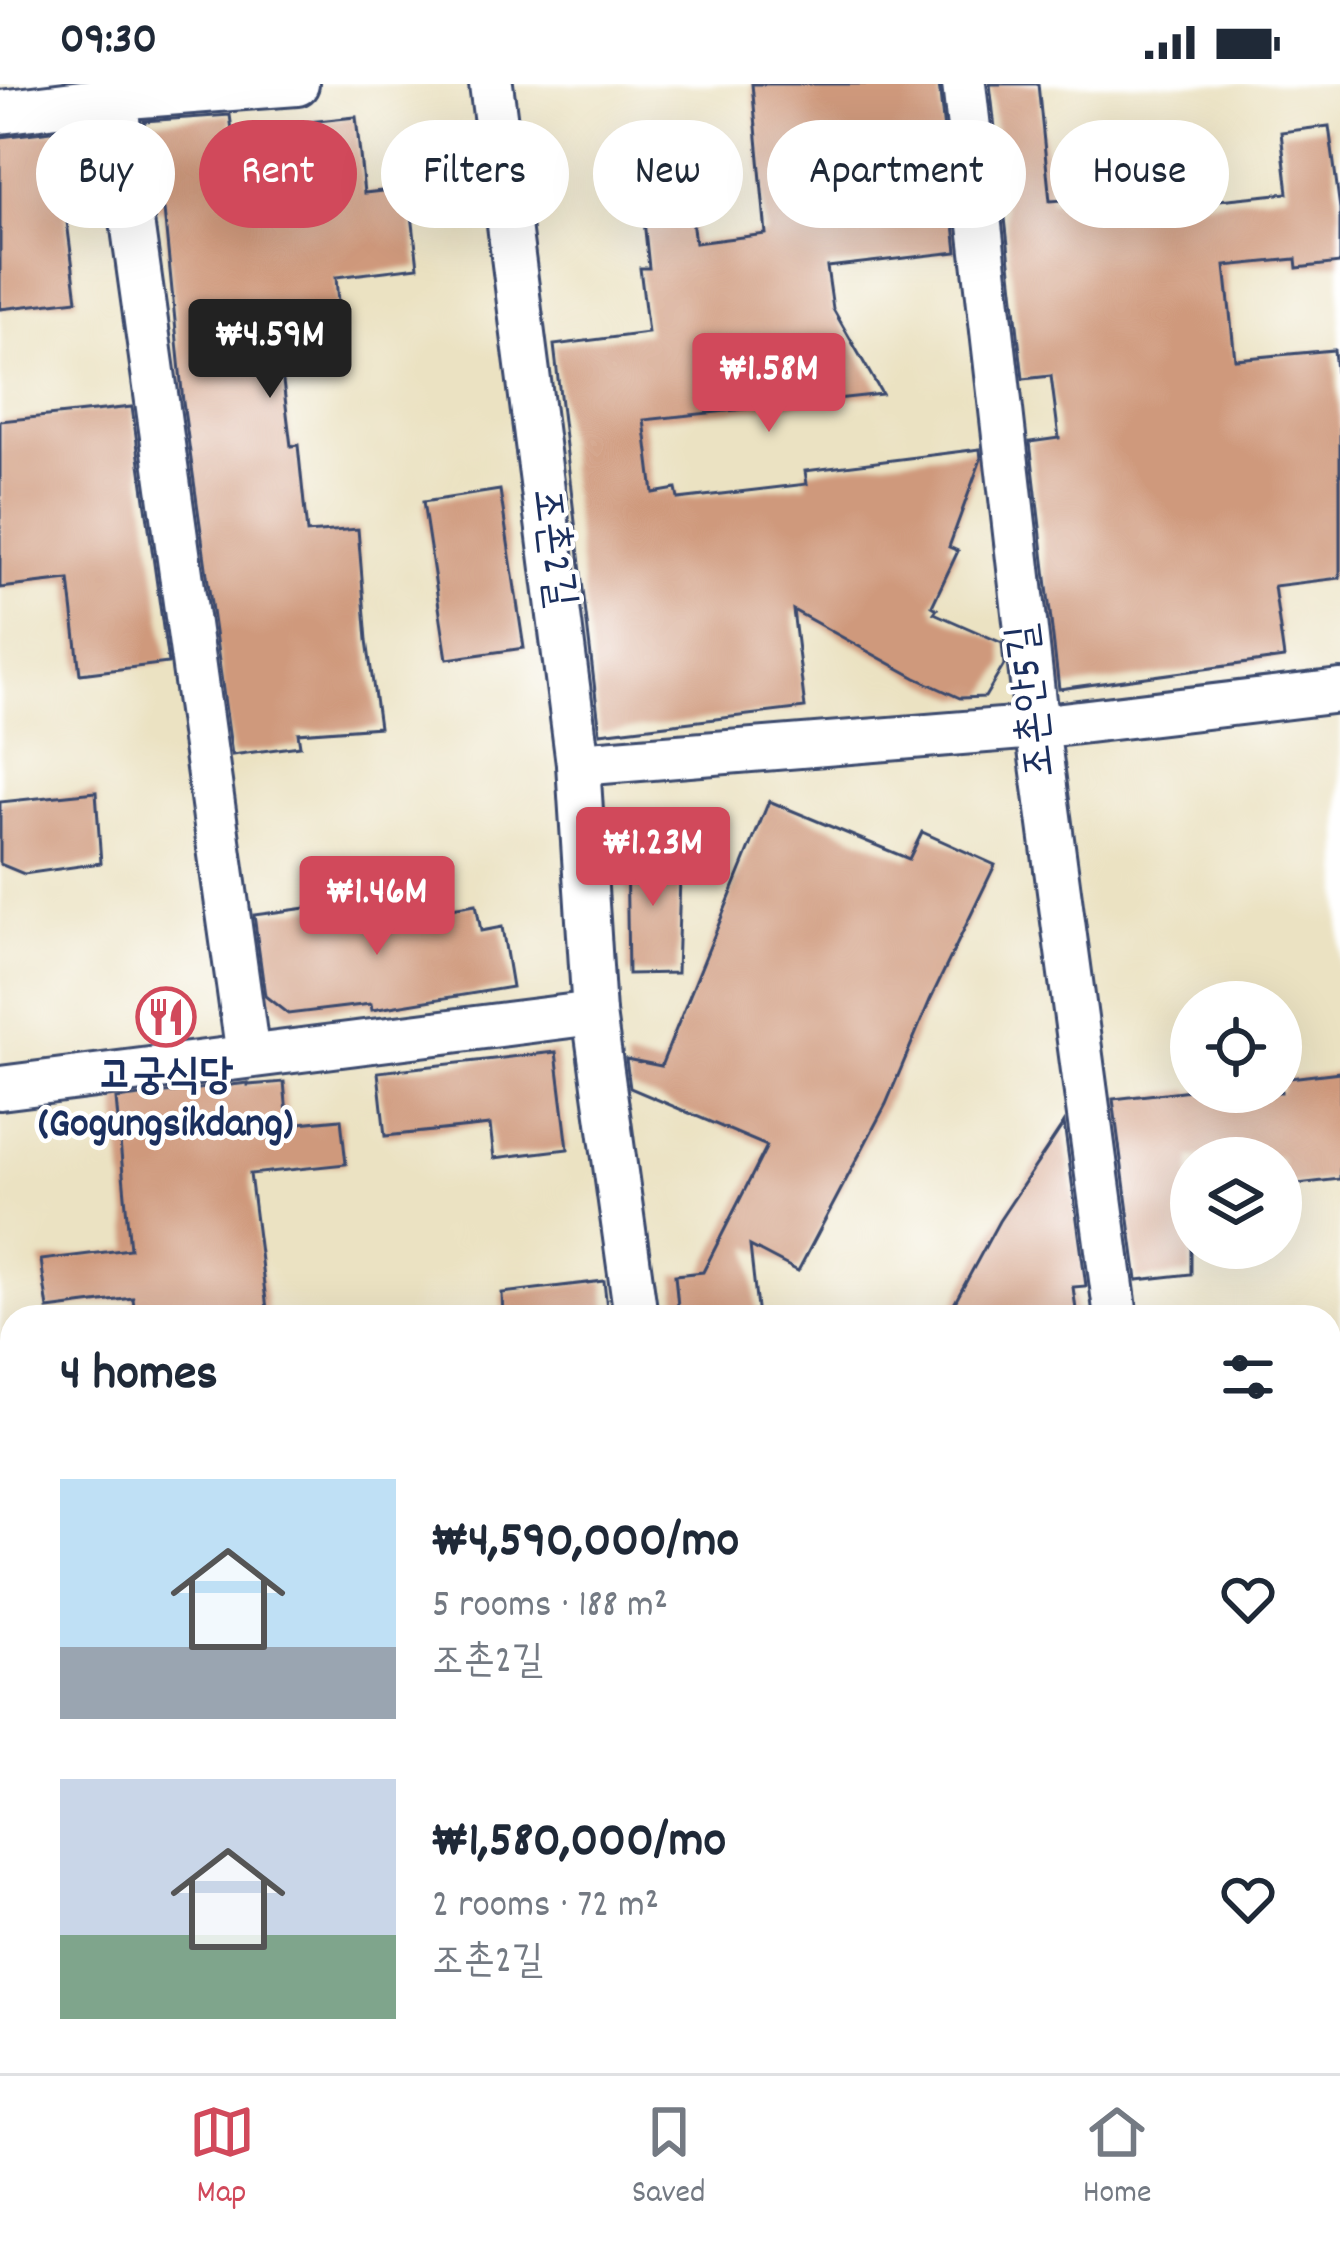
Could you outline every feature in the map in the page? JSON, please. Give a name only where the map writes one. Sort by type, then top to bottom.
[{"type":"street","points":[[0,112],[114,91],[297,84]]},
{"type":"street","name":"조촌2길","points":[[491,84],[578,764],[594,1013],[634,1305]]},
{"type":"street","name":"조촌안5길","points":[[964,84],[1036,727],[1114,1305]]},
{"type":"street","points":[[114,91],[248,1056]]},
{"type":"street","points":[[578,764],[1036,727],[1340,691]]},
{"type":"street","points":[[0,1088],[594,1013]]},
{"type":"building","points":[[752,84],[939,84],[943,120],[767,120],[767,228],[954,228],[957,252],[827,267],[833,309],[882,394],[644,420],[653,493],[676,489],[678,499],[807,484],[805,471],[980,449],[981,459],[949,547],[958,551],[932,606],[937,609],[934,613],[1002,643],[1004,665],[985,697],[960,698],[793,610],[805,708],[600,733],[554,345],[648,333],[640,268],[649,268],[645,228],[693,228],[695,243],[766,234]]},
{"type":"building","points":[[990,84],[1038,84],[1050,228],[1229,228],[1229,199],[1288,193],[1281,132],[1329,126],[1340,209],[1340,263],[1297,268],[1296,259],[1225,266],[1235,359],[1334,350],[1340,415],[1340,578],[1274,586],[1284,658],[1059,689],[1030,442],[1059,438],[1051,376],[1023,379],[1006,228],[1026,228],[1026,120],[994,120]]},
{"type":"building","points":[[230,115],[231,120],[199,120],[199,228],[357,228],[357,126],[364,193],[381,191],[381,228],[414,228],[418,267],[336,277],[341,342],[279,349],[291,446],[298,445],[307,533],[358,529],[379,727],[298,733],[300,746],[232,755],[183,402],[166,228],[175,228],[175,120],[158,120]]},
{"type":"building","points":[[36,133],[36,228],[68,228],[77,300],[0,309],[0,137]]},
{"type":"building","points":[[132,407],[168,663],[80,674],[69,580],[0,588],[0,421]]},
{"type":"building","points":[[500,490],[524,648],[447,659],[423,502]]},
{"type":"building","points":[[96,792],[101,863],[24,874],[0,864],[0,802]]},
{"type":"building","points":[[769,801],[909,859],[922,832],[995,865],[886,1104],[798,1271],[750,1246],[757,1305],[678,1305],[675,1275],[703,1272],[767,1146],[630,1088],[626,1059],[661,1066]]},
{"type":"building","points":[[681,845],[677,973],[628,974],[626,849]]},
{"type":"building","points":[[351,902],[353,924],[476,904],[481,931],[502,927],[512,987],[372,1010],[371,1004],[288,1014],[265,996],[254,915]]},
{"type":"building","points":[[556,1052],[568,1149],[494,1158],[490,1125],[385,1136],[378,1072]]},
{"type":"building","points":[[1340,1072],[1340,1179],[1302,1184],[1302,1137],[1170,1137],[1170,1269],[1191,1269],[1191,1274],[1137,1280],[1113,1099],[1170,1092],[1170,1113],[1302,1113],[1302,1077]]},
{"type":"building","points":[[284,1082],[288,1124],[341,1119],[346,1164],[250,1174],[266,1305],[134,1305],[133,1298],[47,1305],[41,1260],[130,1249],[116,1099]]},
{"type":"building","points":[[1064,1123],[1086,1286],[1073,1287],[1075,1305],[954,1305],[999,1221]]},
{"type":"building","points":[[604,1281],[607,1305],[502,1305],[502,1293]]},
{"type":"place","name":"고궁식당 (Gogungsikdang)","points":[[166,1017]]}]
